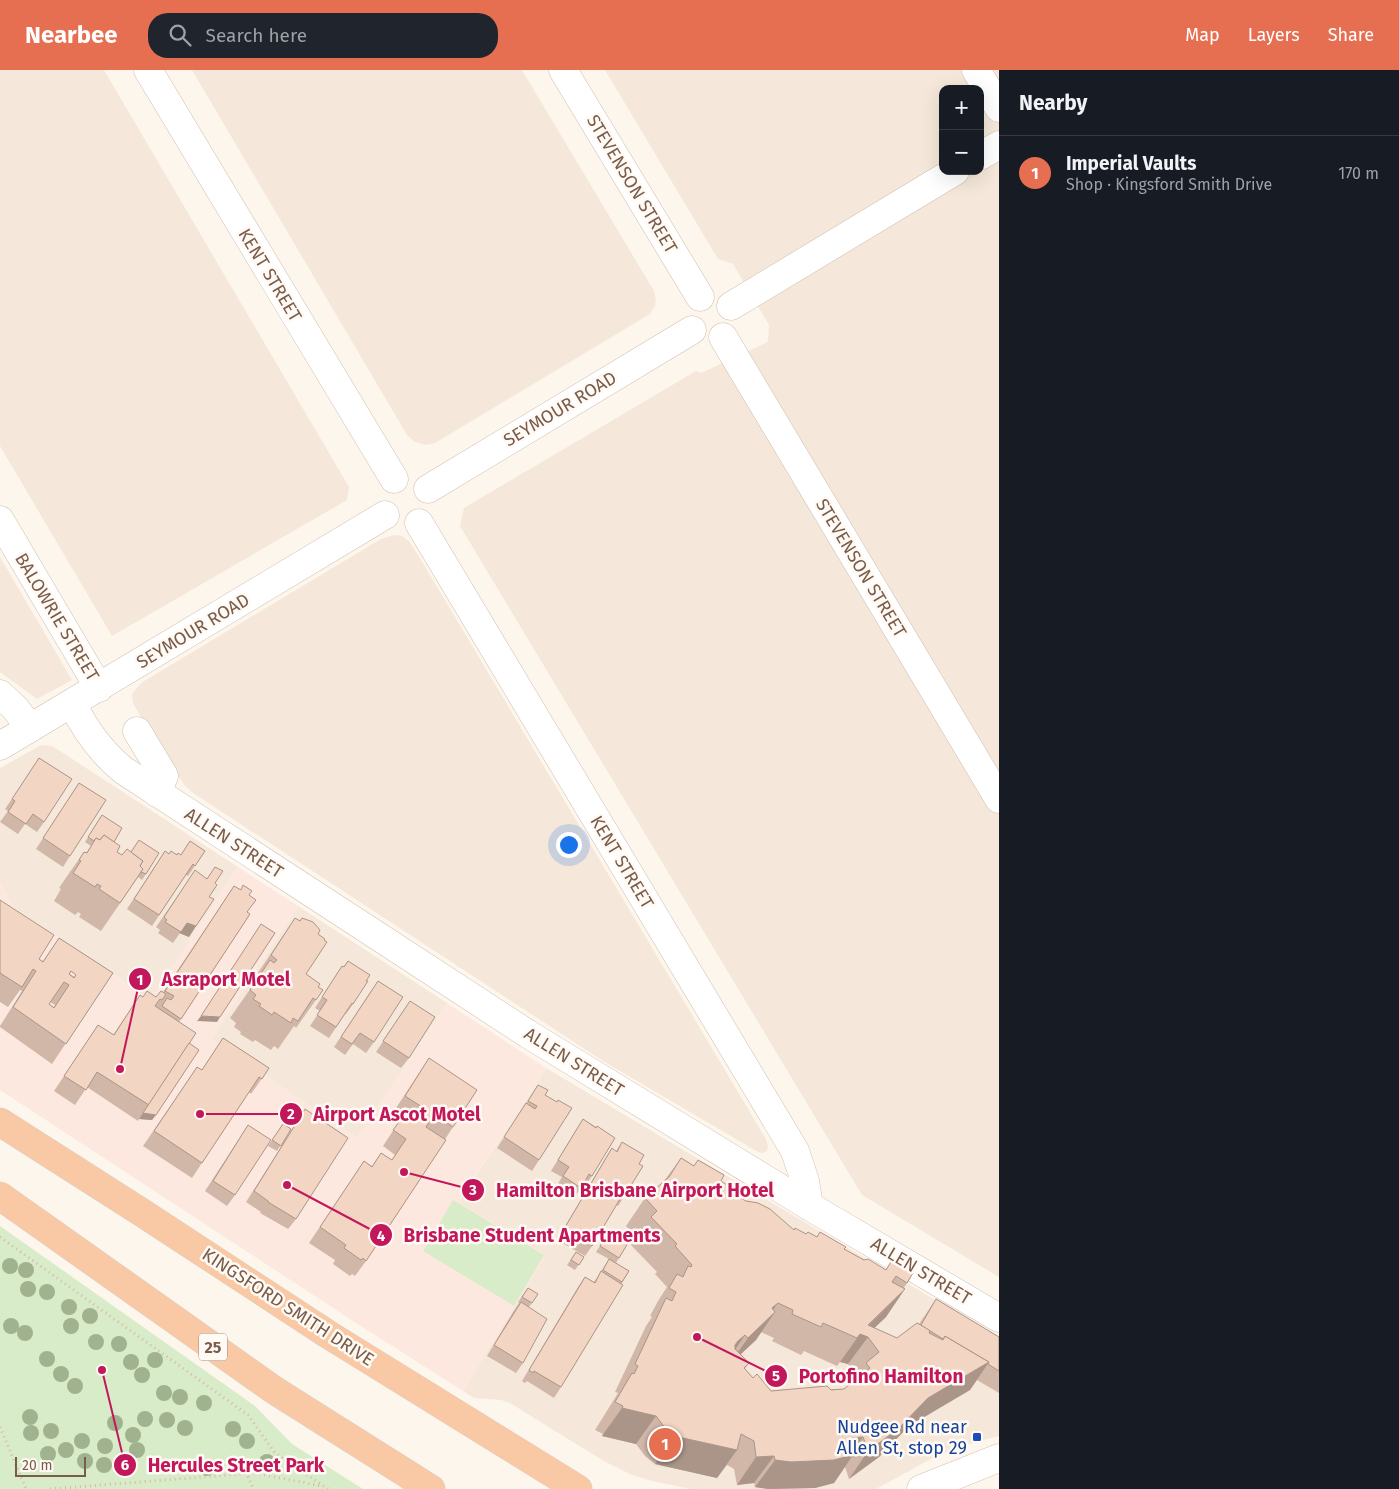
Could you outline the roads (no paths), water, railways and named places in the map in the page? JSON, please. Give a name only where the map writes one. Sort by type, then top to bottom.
[{"type":"highway","name":"KINGSFORD SMITH DRIVE","points":[[0,1122],[148,1216],[329,1335],[578,1489]]},
{"type":"highway","name":"25","points":[[0,1196],[274,1390],[431,1489]]},
{"type":"street","name":"KENT STREET","points":[[148,70],[394,479]]},
{"type":"street","name":"STEVENSON STREET","points":[[564,70],[700,297]]},
{"type":"street","points":[[976,70],[999,108]]},
{"type":"street","points":[[984,154],[999,145]]},
{"type":"street","points":[[731,306],[948,175]]},
{"type":"street","points":[[714,294],[721,296],[731,306],[734,313],[732,327],[723,337],[710,340],[703,339],[692,330],[688,316],[694,302],[700,297],[714,294]]},
{"type":"street","name":"SEYMOUR ROAD","points":[[428,489],[692,330]]},
{"type":"street","name":"STEVENSON STREET","points":[[723,337],[999,799]]},
{"type":"street","points":[[401,476],[416,478],[428,489],[431,496],[429,512],[419,523],[404,527],[390,521],[385,515],[381,499],[383,491],[394,479],[401,476]]},
{"type":"street","name":"SEYMOUR ROAD","points":[[0,746],[385,515]]},
{"type":"street","name":"BALOWRIE STREET","points":[[0,520],[99,688]]},
{"type":"street","name":"KENT STREET","points":[[419,523],[795,1151],[805,1181],[809,1206]]},
{"type":"street","points":[[0,694],[15,708],[30,728]]},
{"type":"street","name":"ALLEN STREET","points":[[72,704],[87,731],[101,750],[123,770],[157,793],[528,1034],[809,1206],[999,1318]]},
{"type":"street","points":[[137,731],[164,776],[157,793]]},
{"type":"street","points":[[921,1489],[999,1458]]},
{"type":"place","name":"Asraport Motel","points":[[120,1069]]},
{"type":"place","name":"Airport Ascot Motel","points":[[200,1114]]},
{"type":"place","name":"Hamilton Brisbane Airport Hotel","points":[[404,1172]]},
{"type":"place","name":"Brisbane Student Apartments","points":[[287,1185]]},
{"type":"place","name":"Portofino Hamilton","points":[[697,1337]]},
{"type":"place","name":"Hercules Street Park","points":[[102,1370]]},
{"type":"place","name":"Nudgee Rd near Allen St, stop 29","points":[[977,1437]]},
{"type":"place","name":"Imperial Vaults","points":[[665,1444]]}]
